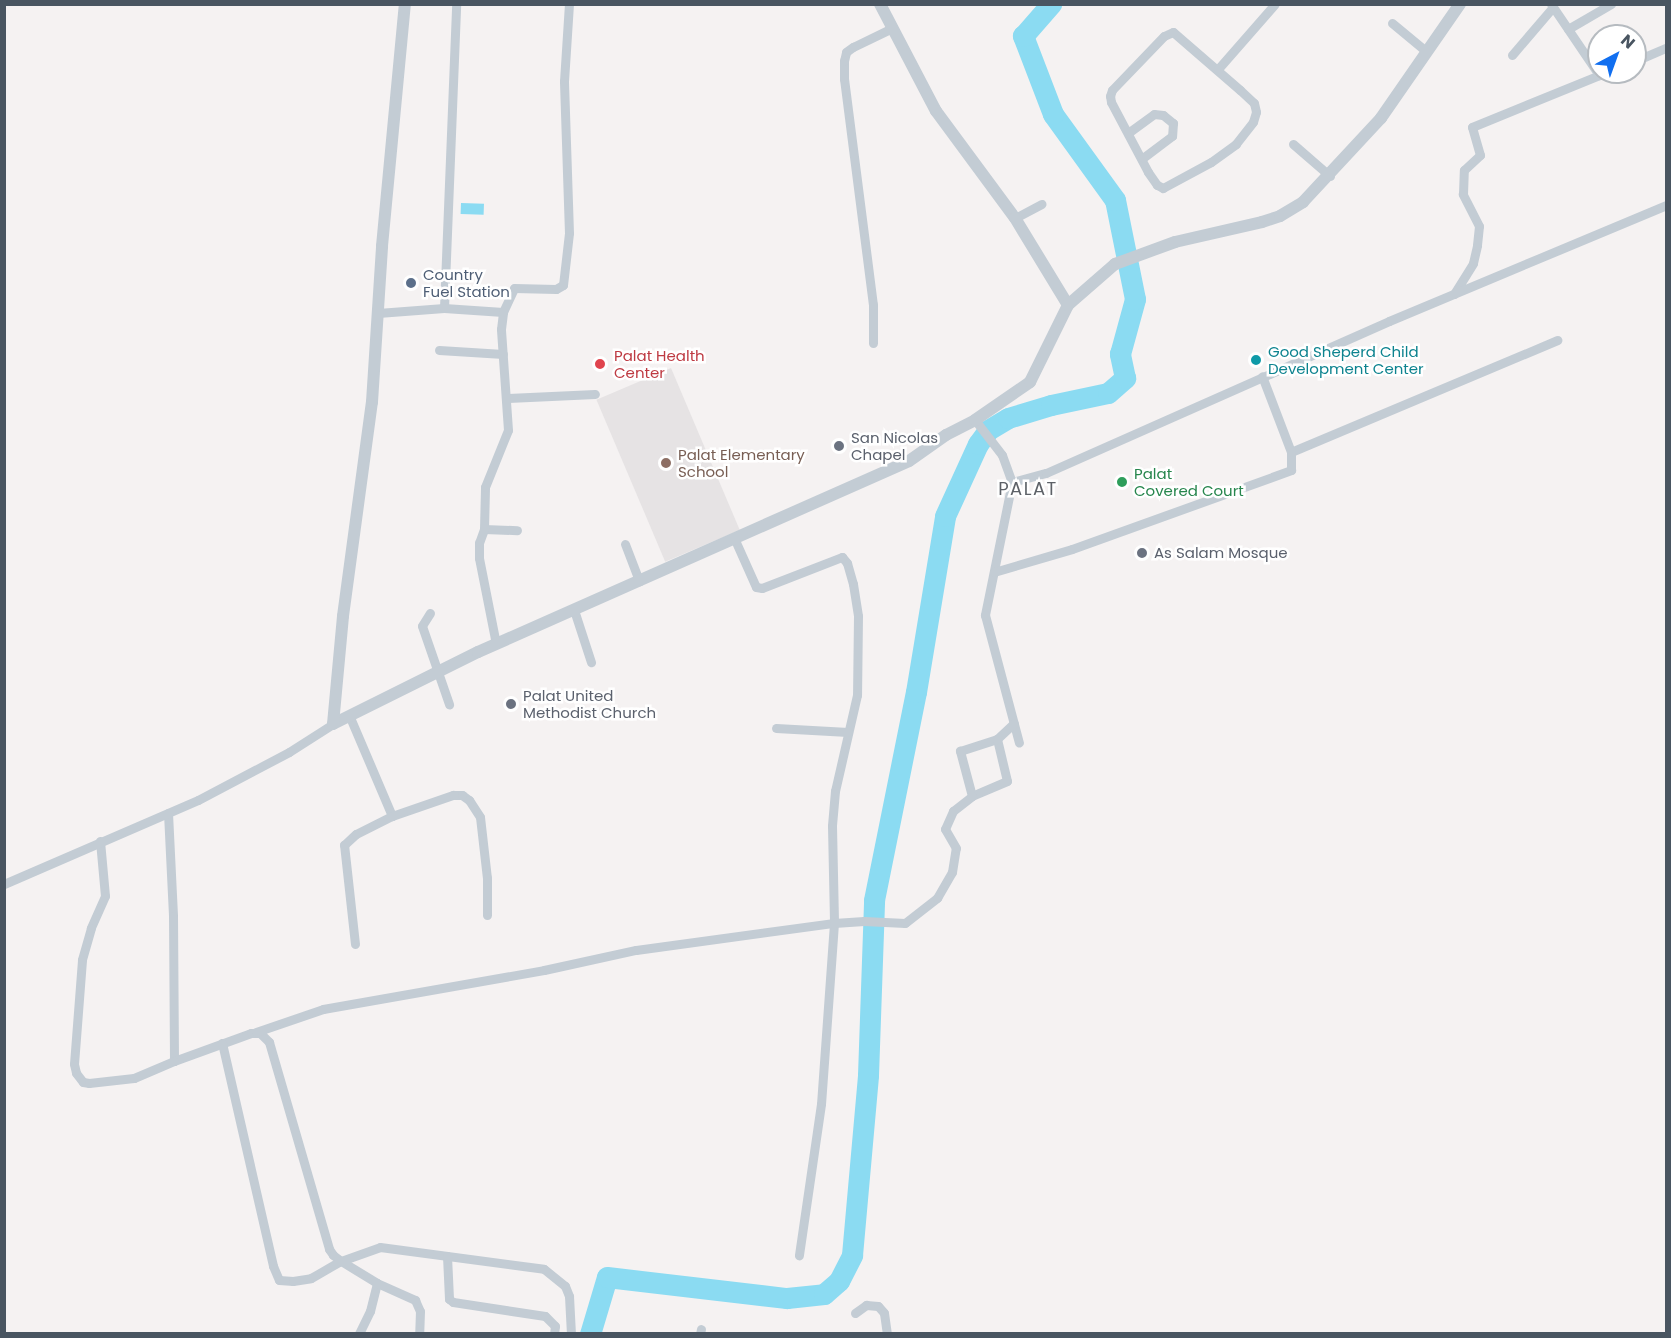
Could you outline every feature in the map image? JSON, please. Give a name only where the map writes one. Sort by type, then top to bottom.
[{"type":"street","points":[[333,724],[343,616],[372,402],[405,4]]},
{"type":"street","points":[[444,308],[456,4]]},
{"type":"street","points":[[496,644],[479,558],[479,543],[484,529],[485,487],[505,443],[508,430],[503,312],[514,288],[556,289],[563,285],[569,233],[564,81],[569,4]]},
{"type":"street","points":[[880,4],[890,29],[936,111],[1015,218],[1068,305]]},
{"type":"street","points":[[1218,69],[1275,4]]},
{"type":"street","points":[[4,884],[168,813],[289,752],[349,715],[496,644],[909,461],[946,435],[979,426],[1029,381],[1068,305],[1106,271],[1141,252],[1280,216],[1303,202],[1330,176],[1381,118],[1460,4]]},
{"type":"street","points":[[1512,55],[1552,6],[1587,53]]},
{"type":"street","points":[[1568,28],[1606,6]]},
{"type":"street","points":[[1392,23],[1427,52]]},
{"type":"street","points":[[873,343],[873,305],[844,79],[844,61],[846,52],[853,47],[890,29]]},
{"type":"street","points":[[1173,33],[1218,69],[1254,104],[1256,112],[1236,144],[1211,162],[1163,188],[1157,185],[1111,102],[1112,90],[1164,36],[1173,33]]},
{"type":"street","points":[[1647,56],[1666,48]]},
{"type":"street","points":[[1454,294],[1473,263],[1479,226],[1463,194],[1464,170],[1480,154],[1472,127],[1587,80]]},
{"type":"street","points":[[1128,133],[1155,114],[1163,115],[1173,123],[1172,136],[1143,158]]},
{"type":"street","points":[[1293,144],[1330,176]]},
{"type":"street","points":[[1015,218],[1041,204]]},
{"type":"street","points":[[1012,482],[1046,473],[1262,376],[1666,205]]},
{"type":"street","points":[[378,313],[444,308],[503,312]]},
{"type":"street","points":[[1291,452],[1557,340]]},
{"type":"street","points":[[439,350],[503,354]]},
{"type":"street","points":[[994,572],[1072,549],[1291,470],[1291,452],[1262,376]]},
{"type":"street","points":[[508,398],[596,394]]},
{"type":"street","points":[[979,426],[1002,455],[1012,482],[985,615],[1019,743]]},
{"type":"street","points":[[484,529],[517,530]]},
{"type":"street","points":[[735,540],[756,587],[762,588],[837,557],[842,557],[847,563],[856,606],[859,655],[857,695],[834,791],[834,923],[821,1104],[799,1255]]},
{"type":"street","points":[[625,544],[639,581]]},
{"type":"street","points":[[574,610],[591,662]]},
{"type":"street","points":[[430,614],[422,626],[449,704]]},
{"type":"street","points":[[349,715],[392,816]]},
{"type":"street","points":[[972,796],[960,751],[997,739],[1014,723]]},
{"type":"street","points":[[776,728],[848,732]]},
{"type":"street","points":[[100,841],[105,896],[91,928],[82,960],[74,1064],[76,1074],[83,1082],[89,1083],[134,1078],[222,1043],[323,1009],[544,970],[636,950],[834,923],[881,921],[905,923],[937,898],[952,872],[956,849],[945,829],[953,811],[972,796],[1007,781],[997,739]]},
{"type":"street","points":[[355,944],[344,845],[356,834],[392,816],[453,795],[462,795],[469,800],[480,817],[487,878],[487,915]]},
{"type":"street","points":[[168,813],[173,916],[174,1061]]},
{"type":"street","points":[[256,1032],[269,1042],[329,1249],[341,1261],[377,1283],[407,1294],[419,1305],[419,1334]]},
{"type":"street","points":[[222,1043],[259,1210],[273,1266],[279,1280],[284,1282],[311,1278],[341,1261],[380,1247],[544,1269],[566,1286],[569,1296],[571,1334]]},
{"type":"street","points":[[447,1256],[448,1299],[453,1302],[544,1316],[555,1326],[554,1334]]},
{"type":"street","points":[[359,1334],[370,1311],[377,1283]]},
{"type":"street","points":[[855,1313],[866,1305],[878,1306],[884,1313],[887,1334]]},
{"type":"shaded area","name":"Palat Elementary School","points":[[671,368],[740,530],[665,562],[596,400]]},
{"type":"water","points":[[461,203],[484,204],[484,215],[461,214]]},
{"type":"waterway","points":[[590,1334],[607,1277],[787,1298],[824,1294],[839,1281],[852,1255],[868,1075],[874,900],[916,692],[945,516],[978,444],[988,430],[1008,418],[1051,405],[1108,393],[1125,378],[1120,354],[1135,299],[1115,200],[1053,114],[1023,36],[1051,4]]},
{"type":"place","name":"Country Fuel Station","points":[[411,283]]},
{"type":"place","name":"Good Sheperd Child Development Center","points":[[1256,360]]},
{"type":"place","name":"Palat Health Center","points":[[600,364]]},
{"type":"place","name":"San Nicolas Chapel","points":[[839,446]]},
{"type":"place","name":"Palat Elementary School","points":[[666,463]]},
{"type":"place","name":"Palat Covered Court","points":[[1122,482]]},
{"type":"place","name":"As Salam Mosque","points":[[1142,553]]},
{"type":"place","name":"Palat United Methodist Church","points":[[511,704]]},
{"type":"district","name":"PALAT","points":[[1028,489]]}]
